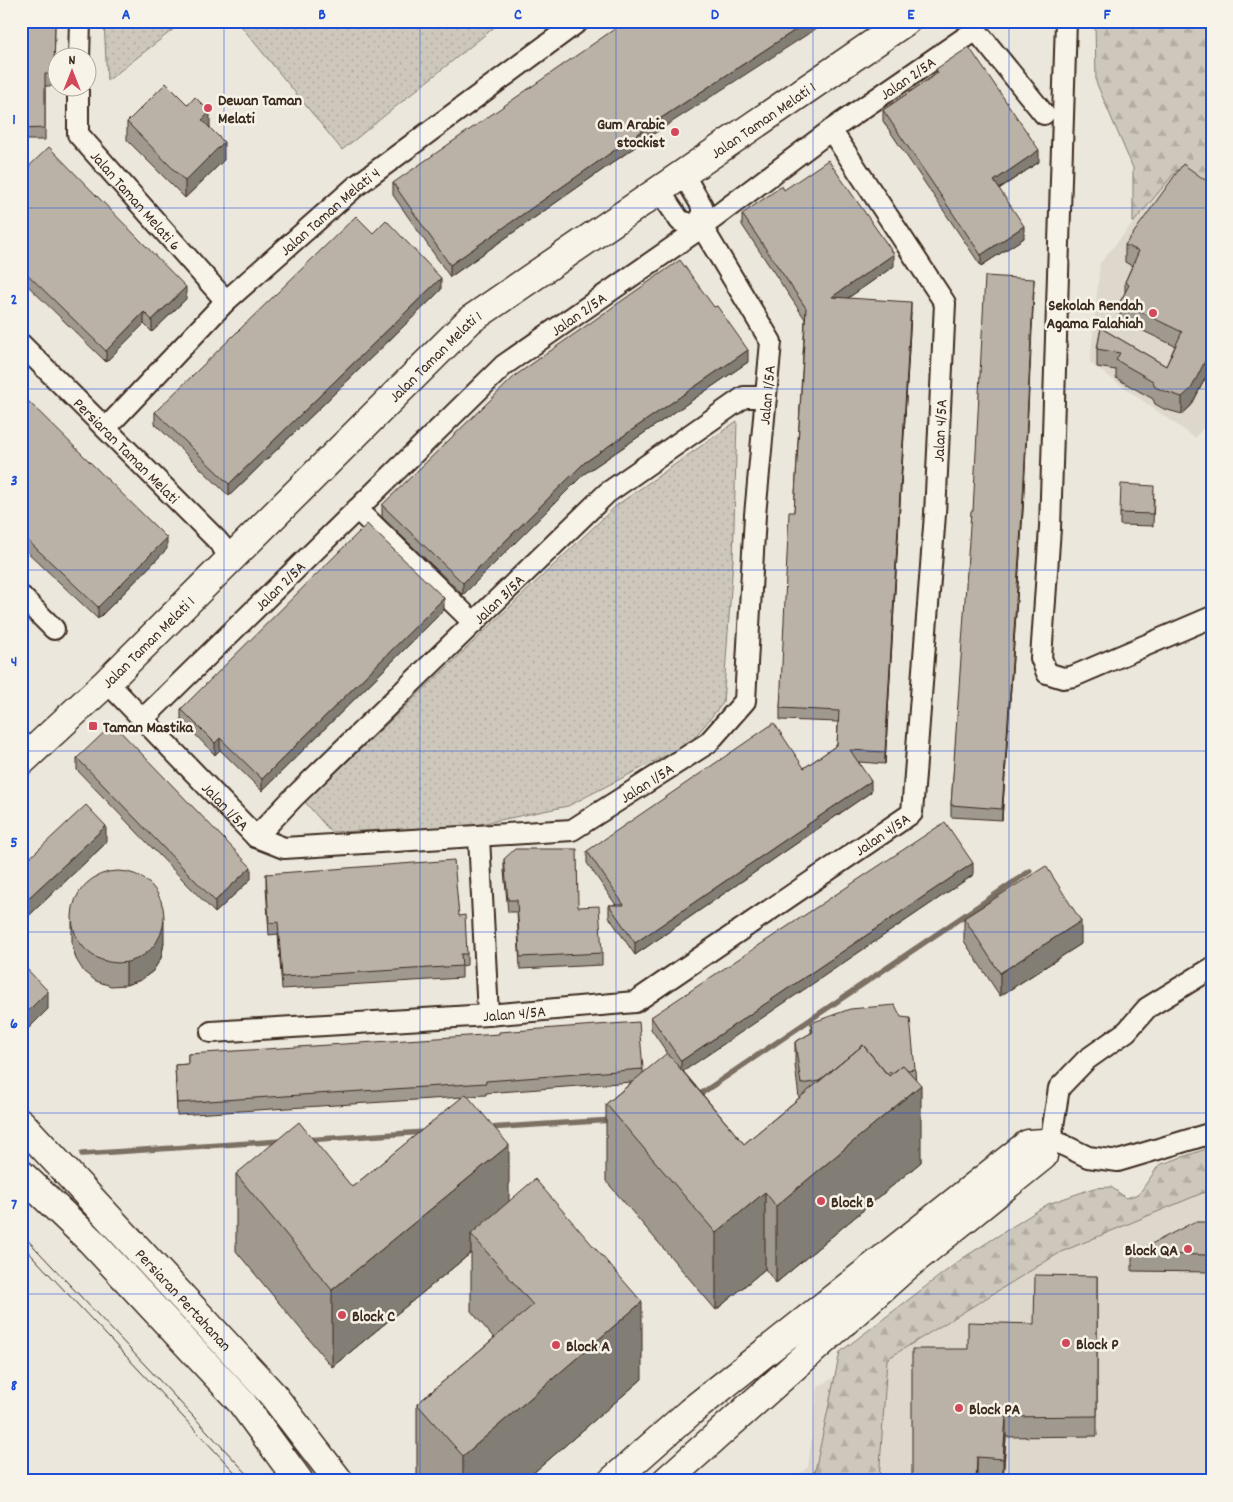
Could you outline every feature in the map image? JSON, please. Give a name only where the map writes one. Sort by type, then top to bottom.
[{"type":"street","points":[[79,48],[80,21]]},
{"type":"street","name":"Jalan Taman Melati 4","points":[[106,428],[226,301],[356,186],[580,21]]},
{"type":"street","name":"Jalan Taman Melati 1","points":[[21,762],[107,682],[470,320],[906,21]]},
{"type":"street","points":[[1066,21],[1054,439],[1041,658],[1048,673],[1063,678],[1074,676],[1212,617]]},
{"type":"street","name":"Jalan 2/5A","points":[[143,719],[504,365],[702,227],[831,130],[976,30],[1044,114]]},
{"type":"street","name":"Jalan Taman Melati 6","points":[[78,98],[78,134],[226,301]]},
{"type":"street","name":"Jalan 4/5A","points":[[211,1032],[488,1015],[635,1002],[912,813],[935,514],[945,303],[831,130]]},
{"type":"street","name":"Jalan 1/5A","points":[[107,682],[256,837],[284,848],[572,830],[708,743],[746,701],[754,515],[771,342],[702,227],[702,206],[683,174]]},
{"type":"street","points":[[659,190],[680,222],[702,227]]},
{"type":"street","name":"Persiaran Taman Melati","points":[[22,346],[106,428],[231,557]]},
{"type":"street","name":"Jalan 3/5A","points":[[256,837],[607,493],[744,397],[766,397]]},
{"type":"street","points":[[356,509],[474,623]]},
{"type":"street","points":[[21,596],[54,629]]},
{"type":"street","points":[[480,837],[488,1015]]},
{"type":"street","points":[[666,1481],[908,1264],[1043,1156],[1060,1088],[1086,1060],[1127,1030],[1147,1008],[1212,968]]},
{"type":"street","name":"Persiaran Pertahanan","points":[[21,1123],[272,1394],[339,1481]]},
{"type":"street","points":[[612,1481],[690,1412],[1028,1144],[1047,1141],[1088,1157],[1118,1161],[1212,1133]]},
{"type":"street","name":"Persiaran Pertahanan","points":[[21,1174],[92,1241],[242,1403],[298,1481]]},
{"type":"shaded area","name":"Sekolah Rendah Agama Falahiah","points":[[1177,170],[1212,196],[1212,417],[1195,438],[1090,363],[1100,263]]},
{"type":"shaded area","points":[[1212,1187],[1212,1481],[792,1481],[808,1467],[818,1387],[1054,1246]]},
{"type":"green space","points":[[104,21],[184,21],[107,81]]},
{"type":"green space","points":[[237,21],[502,21],[342,150]]},
{"type":"green space","points":[[1095,21],[1212,21],[1212,196],[1177,170],[1133,223],[1133,168],[1096,82]]},
{"type":"green space","points":[[737,421],[733,560],[723,703],[690,743],[568,806],[466,827],[331,832],[305,802],[617,505]]},
{"type":"green space","points":[[1212,1147],[1212,1189],[1061,1252],[887,1359],[879,1481],[804,1481],[815,1471],[840,1352],[963,1258],[1048,1204],[1094,1188],[1111,1187],[1126,1198],[1139,1194],[1159,1165]]},
{"type":"building","points":[[21,21],[55,21],[54,48],[48,48],[48,74],[45,74],[45,128],[21,129]]},
{"type":"building","points":[[626,21],[809,21],[655,122],[450,265],[393,183]]},
{"type":"building","points":[[969,47],[1039,150],[994,181],[1024,226],[981,255],[883,110],[938,73],[936,69]]},
{"type":"building","points":[[166,83],[188,105],[195,97],[210,112],[202,120],[224,142],[185,181],[127,122]]},
{"type":"building","points":[[49,147],[186,287],[152,320],[144,312],[106,351],[21,268],[21,174]]},
{"type":"building","points":[[828,160],[894,254],[832,297],[911,302],[885,752],[850,750],[871,781],[635,943],[609,905],[624,905],[587,851],[774,723],[804,768],[837,745],[839,711],[780,708],[789,512],[794,512],[806,308],[742,214],[782,186],[784,190]]},
{"type":"building","name":"Sekolah Rendah Agama Falahiah","points":[[1183,164],[1212,185],[1212,259],[1205,269],[1212,274],[1212,347],[1191,389],[1182,397],[1155,387],[1153,381],[1116,360],[1120,353],[1097,349],[1101,328],[1166,366],[1182,332],[1120,302],[1129,285],[1125,282],[1139,251],[1125,245]]},
{"type":"building","points":[[356,216],[373,233],[386,220],[441,278],[229,484],[155,412]]},
{"type":"building","points":[[680,260],[714,307],[717,306],[748,350],[584,463],[463,583],[382,505],[516,375]]},
{"type":"building","points":[[985,276],[1034,279],[1023,498],[1002,809],[951,805],[971,511],[973,511]]},
{"type":"building","points":[[21,394],[167,538],[98,607],[21,534]]},
{"type":"building","points":[[1121,484],[1154,486],[1153,514],[1120,513]]},
{"type":"building","points":[[367,524],[444,598],[262,779],[220,738],[215,743],[181,709]]},
{"type":"building","points":[[113,724],[251,867],[215,901],[77,758]]},
{"type":"building","points":[[86,805],[106,826],[22,904],[21,866]]},
{"type":"building","points":[[945,822],[973,863],[681,1061],[651,1017]]},
{"type":"building","points":[[515,849],[577,849],[578,907],[599,906],[602,953],[520,957],[517,900],[508,900],[504,859]]},
{"type":"building","points":[[454,860],[459,916],[465,915],[467,954],[461,954],[462,966],[282,977],[278,922],[269,923],[266,874]]},
{"type":"building","points":[[1046,866],[1081,921],[1000,973],[964,918]]},
{"type":"building","points":[[118,871],[136,874],[151,884],[161,899],[164,917],[161,935],[151,950],[136,960],[118,963],[100,960],[85,950],[75,935],[72,917],[75,899],[85,884],[100,874]]},
{"type":"building","points":[[21,963],[48,991],[26,1013],[21,1008]]},
{"type":"building","points":[[895,1005],[901,1017],[910,1018],[915,1069],[908,1070],[903,1065],[894,1072],[886,1073],[863,1045],[819,1081],[801,1084],[795,1042],[813,1032],[811,1023],[850,1009]]},
{"type":"building","points":[[639,1022],[643,1069],[486,1081],[486,1083],[177,1103],[175,1065],[188,1064],[188,1054],[499,1034],[499,1032]]},
{"type":"building","points":[[863,1045],[889,1076],[903,1065],[921,1085],[776,1206],[765,1192],[716,1233],[606,1104],[667,1053],[744,1144]]},
{"type":"building","points":[[466,1094],[509,1145],[332,1290],[236,1174],[299,1122],[352,1187]]},
{"type":"building","points":[[535,1179],[642,1302],[463,1456],[417,1404],[533,1305],[471,1234]]},
{"type":"building","points":[[1194,1222],[1212,1222],[1212,1255],[1132,1254]]},
{"type":"building","points":[[1035,1275],[1097,1276],[1097,1416],[1006,1417],[1003,1459],[977,1457],[976,1481],[912,1481],[912,1349],[968,1349],[968,1322],[1034,1324]]},
{"type":"waterway","points":[[696,1097],[1030,871]]},
{"type":"waterway","points":[[487,1128],[613,1120]]},
{"type":"waterway","points":[[305,1140],[425,1132]]},
{"type":"waterway","points":[[82,1154],[281,1141]]},
{"type":"tram line","points":[[21,1233],[254,1481]]},
{"type":"tram line","points":[[21,1244],[243,1481]]},
{"type":"place","name":"Dewan Taman Melati","points":[[208,108]]},
{"type":"place","name":"Gum Arabic stockist","points":[[675,132]]},
{"type":"place","name":"Sekolah Rendah Agama Falahiah","points":[[1153,313]]},
{"type":"place","name":"Taman Mastika","points":[[93,726]]},
{"type":"place","name":"Block B","points":[[821,1201]]},
{"type":"place","name":"Block QA","points":[[1188,1249]]},
{"type":"place","name":"Block C","points":[[342,1315]]},
{"type":"place","name":"Block P","points":[[1066,1343]]},
{"type":"place","name":"Block A","points":[[556,1345]]},
{"type":"place","name":"Block PA","points":[[959,1408]]}]
